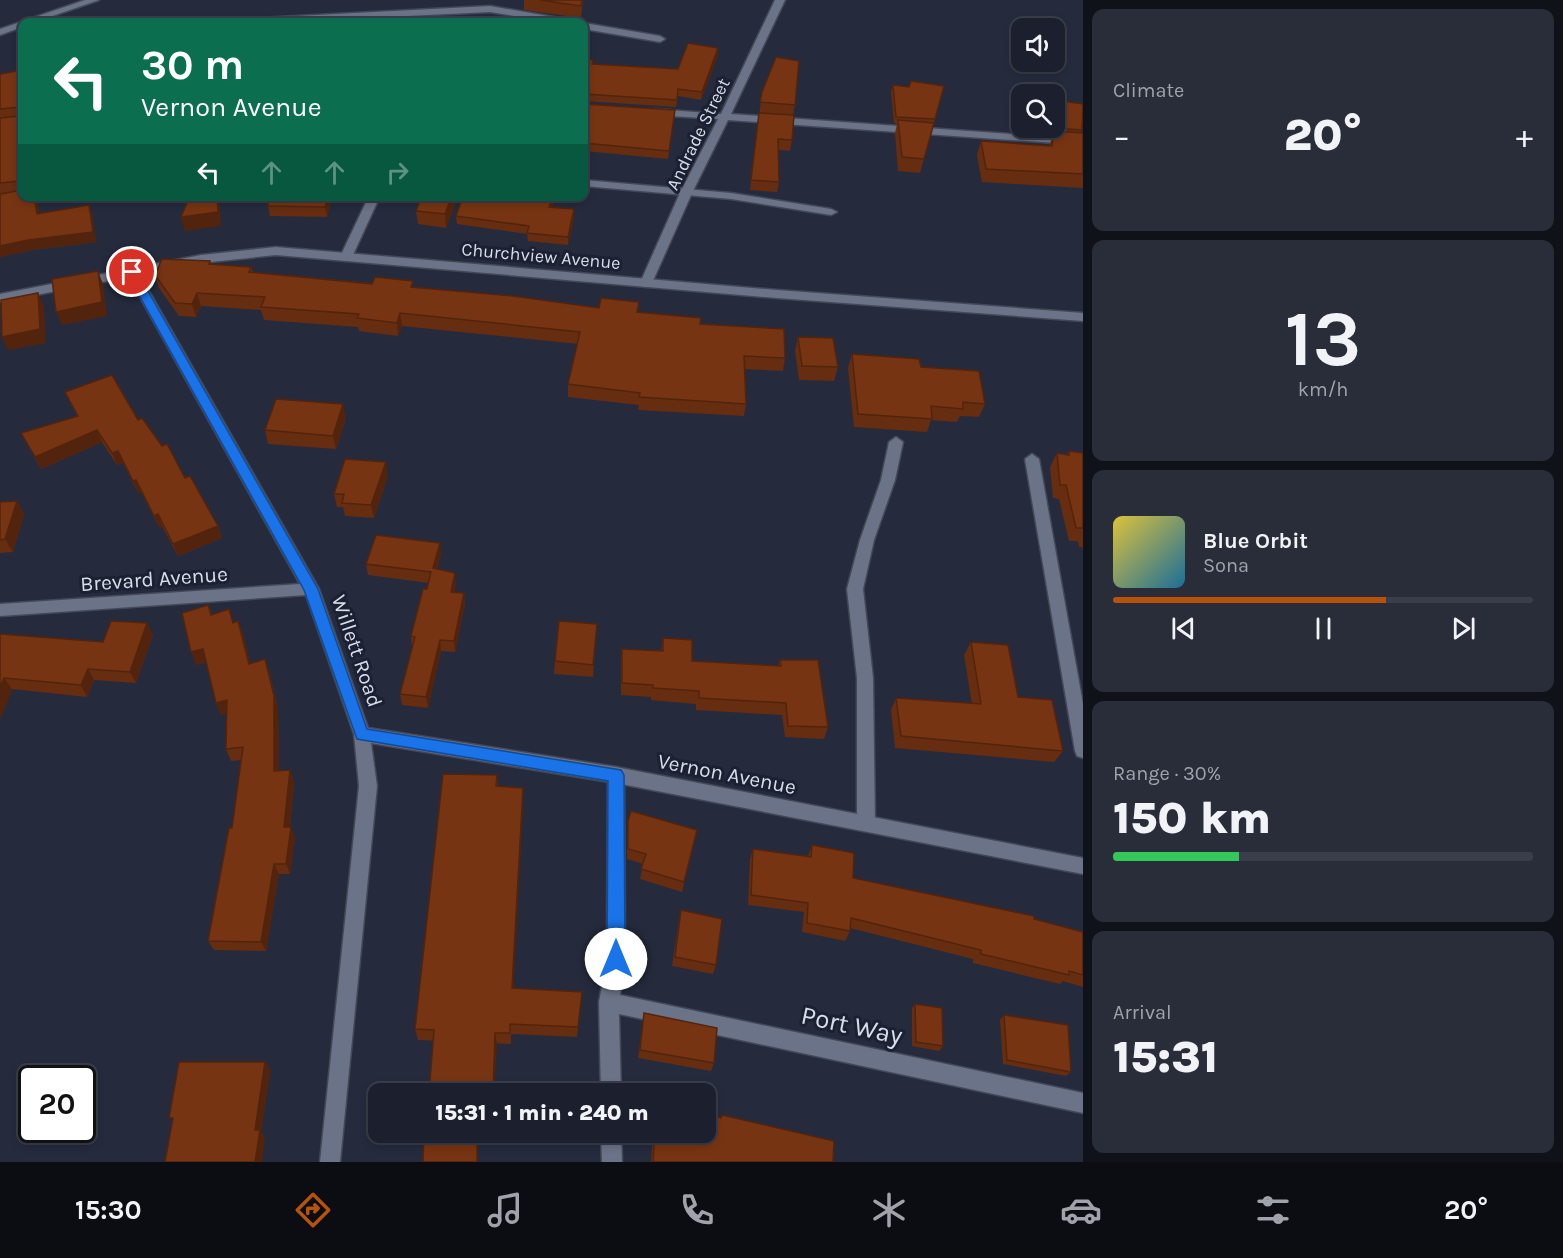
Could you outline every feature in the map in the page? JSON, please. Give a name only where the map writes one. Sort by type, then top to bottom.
[{"type":"street","points":[[39,18],[94,0]]},
{"type":"street","points":[[482,18],[496,0]]},
{"type":"street","name":"Andrade Street","points":[[646,283],[686,193],[756,54],[780,0]]},
{"type":"street","points":[[318,18],[490,9],[542,18]]},
{"type":"street","points":[[0,33],[18,26]]},
{"type":"street","points":[[588,27],[660,39]]},
{"type":"street","points":[[0,33],[18,34]]},
{"type":"street","points":[[642,111],[1083,142]]},
{"type":"street","points":[[588,183],[791,204],[831,212]]},
{"type":"street","points":[[346,257],[373,201]]},
{"type":"street","name":"Churchview Avenue","points":[[0,298],[201,259],[276,251],[1083,317]]},
{"type":"street","name":"Willett Road","points":[[132,272],[311,589],[362,734],[368,786],[330,1162]]},
{"type":"street","points":[[866,823],[865,678],[855,589],[867,540],[888,480],[896,442]]},
{"type":"street","points":[[1032,459],[1083,751]]},
{"type":"street","name":"Brevard Avenue","points":[[0,610],[311,589]]},
{"type":"street","name":"Vernon Avenue","points":[[362,734],[616,775],[1083,866]]},
{"type":"street","points":[[610,1083],[609,1002],[616,959],[616,775]]},
{"type":"street","name":"Port Way","points":[[609,1002],[1083,1103]]},
{"type":"street","points":[[611,1143],[612,1162]]},
{"type":"building","points":[[540,0],[582,0],[581,6]]},
{"type":"building","points":[[688,43],[718,48],[702,92],[678,89],[677,100],[588,94],[588,59],[593,60],[592,64],[678,69]]},
{"type":"building","points":[[776,57],[799,61],[795,105],[760,102]]},
{"type":"building","points":[[18,71],[18,107],[0,109],[0,74]]},
{"type":"building","points":[[911,81],[944,86],[935,119],[896,117],[893,85],[909,87]]},
{"type":"building","points":[[1065,101],[1083,104],[1082,130],[1065,129]]},
{"type":"building","points":[[588,104],[675,110],[669,151],[588,143]]},
{"type":"building","points":[[759,113],[794,115],[792,140],[778,139],[779,182],[751,180]]},
{"type":"building","points":[[18,116],[18,181],[0,183],[0,118]]},
{"type":"building","points":[[898,120],[934,123],[924,159],[902,157]]},
{"type":"building","points":[[1065,132],[1083,133],[1083,174],[986,169],[981,141],[1052,146],[1053,138],[1065,138]]},
{"type":"building","points":[[18,191],[18,201],[35,201],[37,214],[89,205],[93,232],[0,246],[0,194]]},
{"type":"building","points":[[188,201],[217,201],[218,212],[181,217]]},
{"type":"building","points":[[268,201],[327,201],[325,207],[268,206]]},
{"type":"building","points":[[420,201],[450,201],[445,214],[416,211]]},
{"type":"building","points":[[461,201],[551,201],[549,207],[574,209],[568,237],[527,233],[529,226],[456,216]]},
{"type":"building","points":[[162,259],[210,261],[209,264],[251,267],[249,272],[372,284],[375,277],[413,281],[411,287],[513,296],[599,308],[601,298],[639,302],[637,312],[701,318],[700,324],[784,329],[785,358],[744,356],[746,404],[639,397],[640,393],[568,384],[580,332],[400,313],[397,323],[357,318],[359,314],[261,307],[265,297],[197,293],[192,304],[175,303],[155,275]]},
{"type":"building","points":[[98,271],[102,302],[56,312],[52,279]]},
{"type":"building","points":[[38,293],[40,329],[2,337],[1,300]]},
{"type":"building","points":[[798,337],[833,338],[838,367],[802,366]]},
{"type":"building","points":[[852,354],[919,359],[921,367],[979,371],[985,404],[963,402],[963,409],[931,406],[932,419],[858,414]]},
{"type":"building","points":[[112,375],[138,420],[142,418],[162,446],[167,444],[185,478],[190,476],[218,526],[173,544],[158,514],[154,516],[136,480],[133,481],[118,451],[112,453],[97,430],[35,457],[21,433],[78,416],[65,392]]},
{"type":"building","points":[[276,399],[343,404],[333,436],[265,430]]},
{"type":"building","points":[[1069,451],[1083,453],[1083,528],[1076,528],[1066,485],[1060,485],[1057,453],[1069,455]]},
{"type":"building","points":[[345,459],[386,462],[371,505],[342,503],[344,494],[334,494]]},
{"type":"building","points":[[17,501],[5,539],[0,540],[0,502]]},
{"type":"building","points":[[376,535],[440,543],[433,568],[455,573],[451,592],[464,593],[454,641],[440,640],[426,697],[400,694],[415,637],[411,636],[423,589],[427,589],[431,572],[366,564]]},
{"type":"building","points":[[208,605],[211,615],[229,609],[233,623],[238,621],[249,664],[265,659],[274,696],[274,771],[290,770],[284,827],[291,827],[286,864],[274,864],[261,942],[208,941],[229,828],[232,828],[243,747],[226,749],[227,700],[216,703],[203,649],[191,652],[182,613]]},
{"type":"building","points":[[111,621],[147,623],[130,672],[88,669],[81,685],[4,678],[0,688],[0,634],[103,642]]},
{"type":"building","points":[[559,621],[597,624],[593,665],[555,661]]},
{"type":"building","points":[[663,638],[692,640],[692,661],[781,666],[780,660],[818,660],[828,727],[788,726],[786,703],[699,698],[699,691],[622,683],[622,649],[663,651]]},
{"type":"building","points":[[971,642],[1008,645],[1018,697],[1052,700],[1063,751],[901,736],[896,698],[981,704]]},
{"type":"building","points":[[443,774],[497,775],[496,786],[523,788],[512,988],[582,992],[578,1027],[510,1024],[510,1033],[495,1033],[493,1083],[430,1083],[434,1030],[415,1029]]},
{"type":"building","points":[[631,811],[697,830],[684,882],[641,869],[646,854],[628,849],[628,821]]},
{"type":"building","points":[[812,845],[854,853],[853,878],[1034,916],[1034,919],[1083,932],[1083,975],[1069,971],[1069,975],[981,954],[981,950],[851,918],[850,931],[807,923],[808,903],[751,895],[753,849],[811,857]]},
{"type":"building","points":[[681,910],[722,919],[716,965],[675,957]]},
{"type":"building","points":[[915,1004],[942,1008],[943,1046],[916,1042]]},
{"type":"building","points":[[644,1013],[717,1028],[714,1063],[640,1050]]},
{"type":"building","points":[[1004,1015],[1068,1025],[1071,1072],[1007,1060]]},
{"type":"building","points":[[179,1062],[265,1062],[255,1130],[260,1130],[255,1162],[165,1162],[173,1118],[169,1118]]},
{"type":"building","points":[[722,1115],[834,1141],[833,1162],[653,1162],[654,1143],[716,1143],[716,1117],[721,1118]]},
{"type":"building","points":[[424,1143],[477,1143],[477,1162],[423,1162]]},
{"type":"route","points":[[132,272],[311,589],[362,734],[616,775],[616,959]]}]
